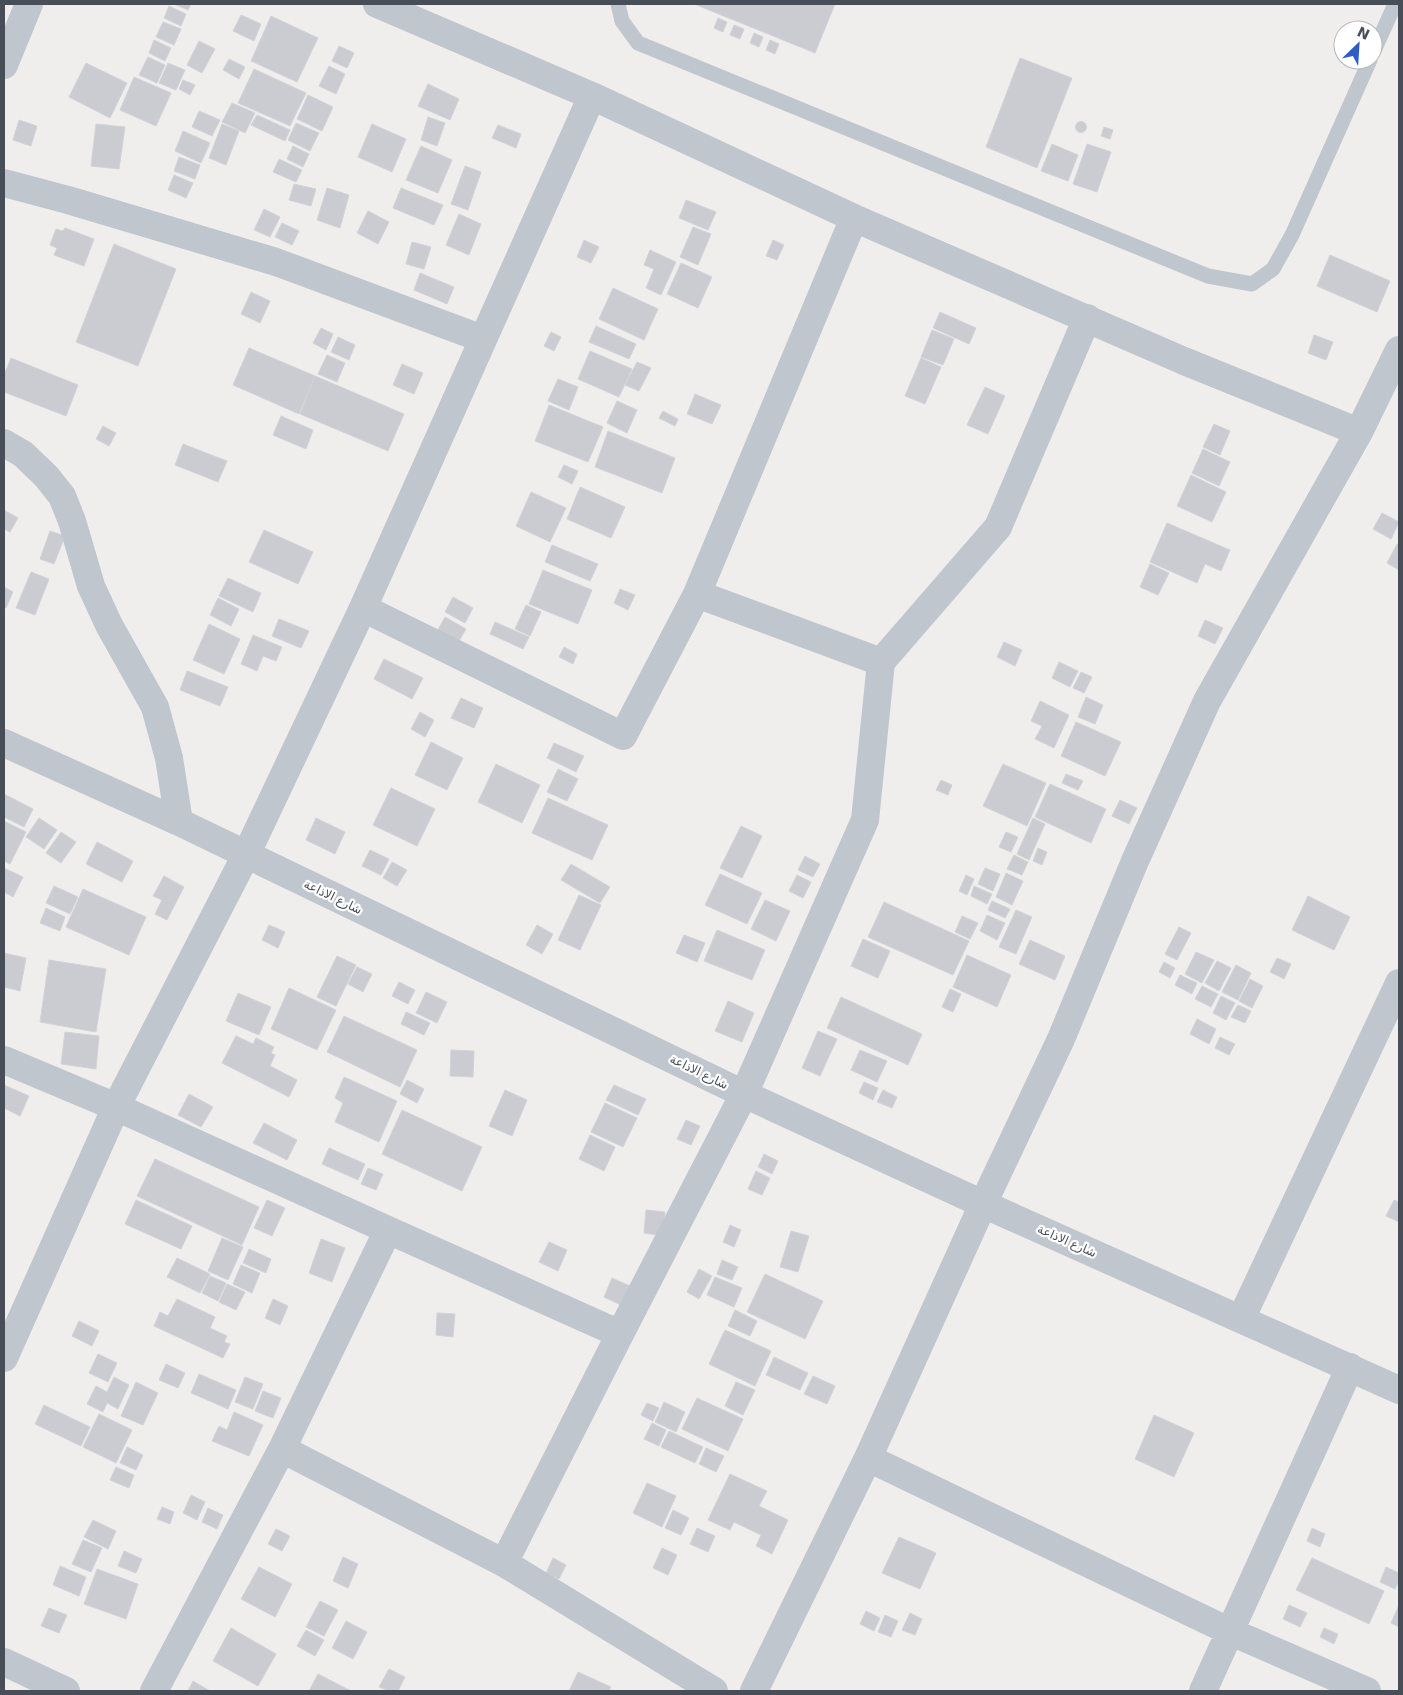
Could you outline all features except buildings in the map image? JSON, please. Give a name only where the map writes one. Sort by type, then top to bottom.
[{"type":"street","points":[[4,65],[29,4]]},
{"type":"street","points":[[377,4],[592,96],[854,218],[1184,361],[1359,432]]},
{"type":"street","points":[[4,1358],[116,1107],[246,855],[363,608],[592,96]]},
{"type":"street","points":[[4,183],[68,200],[276,262],[483,340]]},
{"type":"street","points":[[363,608],[623,736],[697,594],[854,218]]},
{"type":"street","points":[[504,1563],[744,1094],[865,820],[881,662],[998,527],[1087,318]]},
{"type":"street","points":[[754,1691],[868,1458],[983,1204],[1061,1039],[1135,861],[1207,701],[1359,432],[1399,350]]},
{"type":"street","points":[[4,443],[23,454],[46,476],[62,496],[72,521],[91,586],[109,625],[155,707],[169,758],[179,822]]},
{"type":"street","points":[[697,594],[881,662]]},
{"type":"street","name":"شارع الاذاعة","points":[[4,743],[179,822],[744,1094],[983,1204],[1399,1390]]},
{"type":"street","points":[[1241,1319],[1399,984]]},
{"type":"street","points":[[4,1060],[116,1107],[620,1334]]},
{"type":"street","points":[[154,1691],[282,1449],[388,1230]]},
{"type":"street","points":[[1203,1691],[1350,1368]]},
{"type":"street","points":[[282,1449],[504,1563],[714,1691]]},
{"type":"street","points":[[868,1458],[1231,1632],[1367,1691]]},
{"type":"street","points":[[4,1662],[66,1691]]},
{"type":"lane","points":[[618,4],[622,21],[638,43],[1208,276],[1252,284],[1273,269],[1292,235],[1366,70]]},
{"type":"lane","points":[[1383,31],[1395,4]]}]
